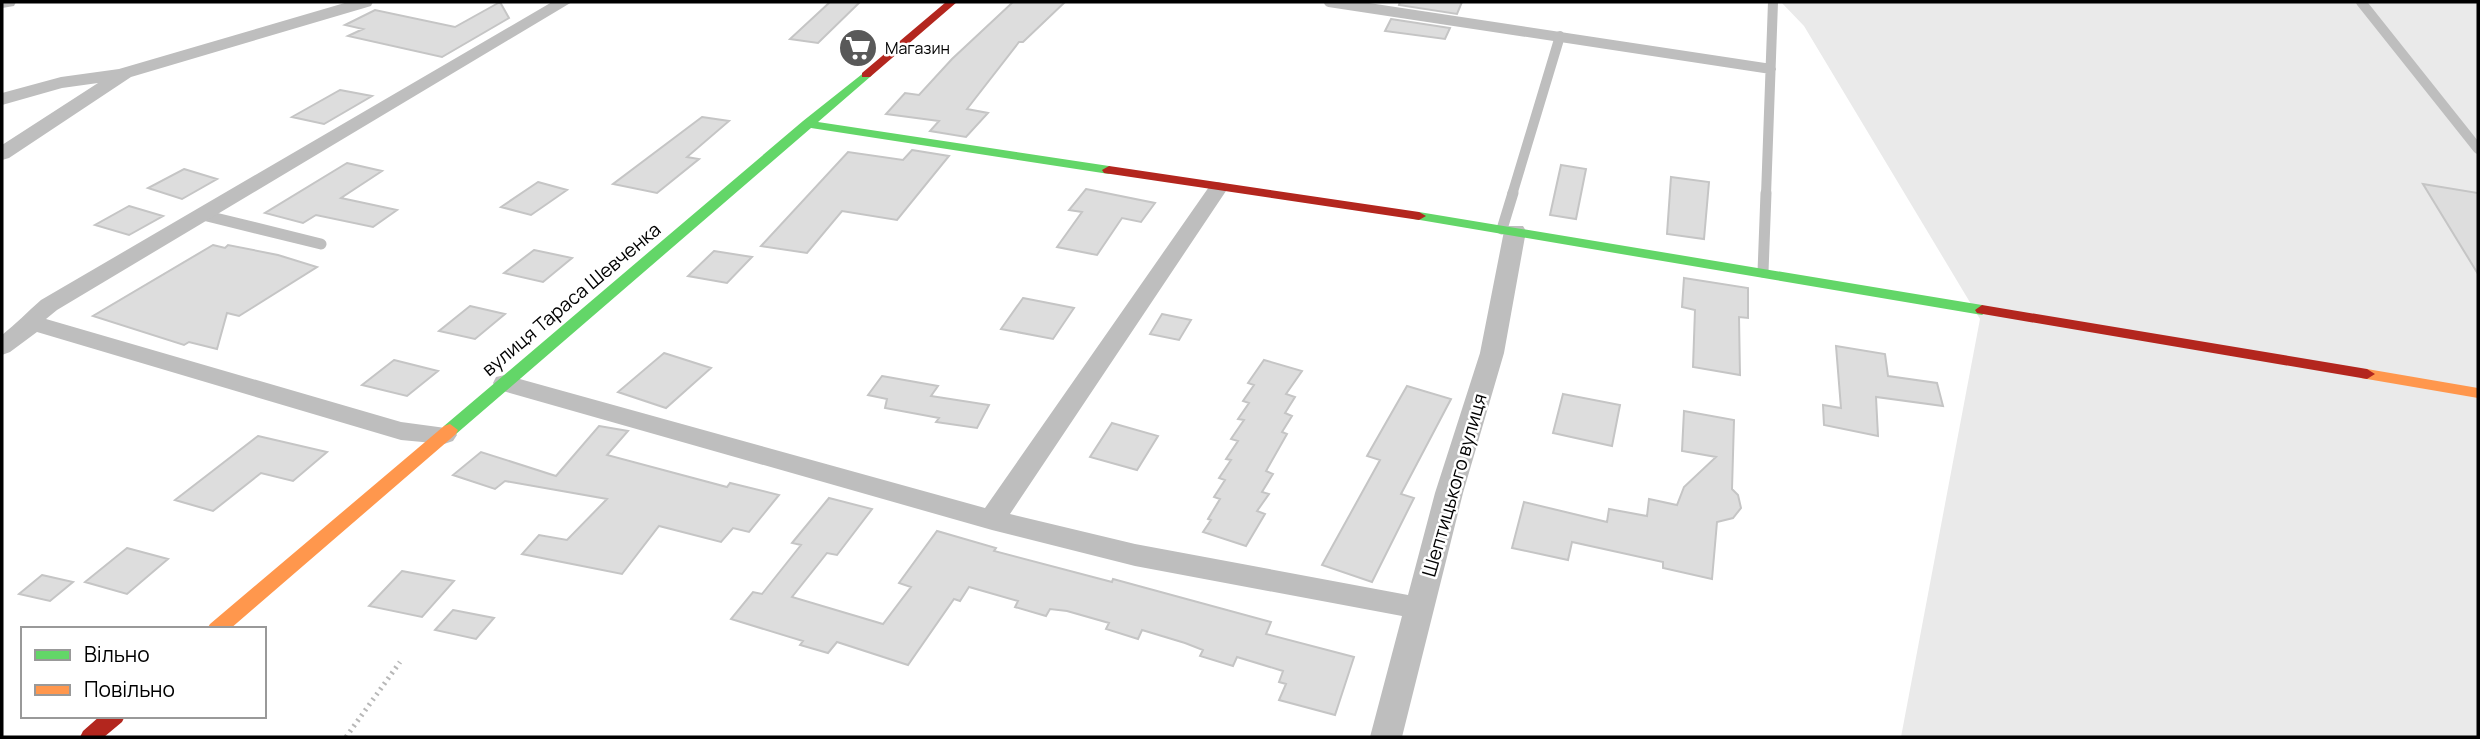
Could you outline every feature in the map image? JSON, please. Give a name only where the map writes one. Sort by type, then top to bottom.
[{"type":"street","points":[[2,3],[8,2]]},
{"type":"street","points":[[2,99],[61,83],[125,73],[365,2]]},
{"type":"street","points":[[2,346],[33,323],[36,316],[49,305],[564,2]]},
{"type":"street","name":"вулиця Тараса Шевченка","points":[[220,627],[952,2]]},
{"type":"street","points":[[2,154],[125,73]]},
{"type":"street","points":[[807,124],[1508,230],[2478,393]]},
{"type":"street","points":[[992,520],[1218,188]]},
{"type":"street","name":"Шептицького вулиця","points":[[1386,737],[1449,493],[1492,354],[1508,230]]},
{"type":"street","points":[[33,323],[401,431],[444,435]]},
{"type":"street","points":[[505,383],[992,520],[1135,555],[1419,608]]},
{"type":"street","points":[[90,737],[113,718]]},
{"type":"lane","points":[[1329,2],[1771,69]]},
{"type":"lane","points":[[1763,272],[1773,2]]},
{"type":"lane","points":[[2361,2],[2478,149]]},
{"type":"lane","points":[[1508,230],[1560,36]]},
{"type":"lane","points":[[203,215],[321,244]]},
{"type":"path","points":[[346,737],[400,662]]},
{"type":"shaded area","points":[[1781,2],[2478,2],[2478,737],[1901,737],[1980,319],[1804,26]]},
{"type":"building","points":[[500,2],[509,18],[442,57],[348,36],[363,29],[345,25],[375,10],[455,27]]},
{"type":"building","points":[[830,2],[860,2],[818,43],[790,39]]},
{"type":"building","points":[[1013,2],[1065,2],[1023,42],[1019,42],[967,109],[988,113],[966,137],[930,131],[939,121],[886,114],[905,93],[919,95],[952,59]]},
{"type":"building","points":[[1400,2],[1462,2],[1457,14],[1399,5]]},
{"type":"building","points":[[1391,19],[1450,28],[1445,39],[1385,31]]},
{"type":"building","points":[[340,90],[372,96],[324,124],[292,117]]},
{"type":"building","points":[[702,117],[729,121],[687,157],[699,159],[657,193],[613,184]]},
{"type":"building","points":[[912,150],[949,156],[897,220],[842,211],[807,253],[761,246],[848,152],[903,160]]},
{"type":"building","points":[[347,163],[382,171],[341,198],[397,210],[373,227],[316,215],[303,223],[265,213]]},
{"type":"building","points":[[1561,165],[1586,169],[1576,219],[1550,215]]},
{"type":"building","points":[[184,169],[217,179],[182,199],[148,188]]},
{"type":"building","points":[[1671,177],[1709,182],[1704,239],[1667,234]]},
{"type":"building","points":[[538,182],[567,190],[531,215],[501,207]]},
{"type":"building","points":[[2423,184],[2478,193],[2478,274]]},
{"type":"building","points":[[1086,189],[1155,203],[1141,222],[1122,218],[1097,255],[1057,247],[1082,212],[1069,210]]},
{"type":"building","points":[[129,206],[163,216],[129,235],[95,225]]},
{"type":"building","points":[[213,245],[225,248],[228,245],[278,255],[317,267],[239,316],[227,313],[217,349],[189,342],[184,345],[93,316]]},
{"type":"building","points":[[534,250],[572,258],[543,282],[504,273]]},
{"type":"building","points":[[714,251],[752,257],[727,283],[688,276]]},
{"type":"building","points":[[1684,278],[1748,288],[1748,318],[1739,317],[1740,375],[1693,367],[1695,310],[1682,307]]},
{"type":"building","points":[[1023,298],[1074,308],[1053,339],[1001,329]]},
{"type":"building","points":[[470,306],[505,314],[475,339],[439,331]]},
{"type":"building","points":[[1162,314],[1191,320],[1179,340],[1150,334]]},
{"type":"building","points":[[1836,346],[1885,354],[1888,376],[1937,383],[1943,406],[1876,397],[1878,436],[1824,425],[1823,405],[1841,408]]},
{"type":"building","points":[[664,353],[711,368],[666,408],[618,392]]},
{"type":"building","points":[[394,360],[438,371],[407,396],[362,385]]},
{"type":"building","points":[[1264,360],[1302,371],[1286,394],[1295,397],[1285,413],[1292,416],[1282,432],[1287,434],[1266,471],[1273,474],[1262,492],[1269,494],[1257,511],[1265,514],[1246,546],[1203,532],[1220,499],[1214,497],[1225,480],[1219,478],[1231,460],[1226,459],[1238,441],[1231,439],[1244,420],[1238,419],[1249,403],[1243,401],[1254,385],[1248,383]]},
{"type":"building","points":[[882,376],[938,386],[931,396],[989,405],[977,428],[936,422],[939,418],[885,408],[887,399],[868,395]]},
{"type":"building","points":[[1407,386],[1451,399],[1401,494],[1414,498],[1372,582],[1322,565],[1380,460],[1367,456]]},
{"type":"building","points":[[1563,394],[1620,405],[1612,446],[1553,433]]},
{"type":"building","points":[[1684,411],[1734,420],[1732,489],[1738,495],[1741,508],[1733,518],[1717,522],[1712,579],[1663,568],[1663,562],[1572,542],[1568,560],[1512,548],[1524,502],[1607,522],[1609,509],[1647,516],[1649,499],[1677,505],[1684,487],[1716,457],[1682,451]]},
{"type":"building","points":[[1112,423],[1158,436],[1137,470],[1090,457]]},
{"type":"building","points":[[599,426],[628,431],[607,455],[727,487],[730,483],[779,495],[749,532],[733,528],[721,542],[659,526],[622,574],[522,554],[539,535],[567,540],[607,499],[505,481],[495,489],[453,475],[481,452],[556,476]]},
{"type":"building","points":[[258,436],[327,452],[293,481],[261,473],[213,511],[175,500]]},
{"type":"building","points":[[829,498],[872,509],[837,555],[827,553],[792,597],[883,624],[911,587],[899,583],[937,531],[996,548],[994,551],[1112,582],[1113,579],[1271,622],[1266,634],[1354,657],[1335,715],[1279,700],[1286,684],[1279,682],[1283,671],[1237,657],[1233,666],[1200,656],[1203,650],[1185,643],[1142,630],[1138,639],[1106,629],[1109,623],[1067,611],[1050,609],[1046,616],[1015,607],[1018,601],[969,587],[960,601],[954,599],[908,665],[837,642],[828,653],[800,645],[803,641],[731,619],[753,592],[762,594],[801,545],[792,543]]},
{"type":"building","points":[[127,548],[168,559],[127,594],[85,582]]},
{"type":"building","points":[[402,571],[454,581],[422,617],[369,606]]},
{"type":"building","points":[[42,575],[73,582],[50,601],[19,594]]},
{"type":"building","points":[[453,610],[494,618],[476,639],[435,630]]},
{"type":"traffic: fast","points":[[450,430],[866,75]]},
{"type":"traffic: fast","points":[[807,124],[1109,170]]},
{"type":"traffic: fast","points":[[1419,216],[1982,310]]},
{"type":"traffic: slow","points":[[2367,374],[2478,393]]},
{"type":"traffic: slow","points":[[219,627],[450,430]]},
{"type":"traffic: jam","points":[[866,75],[952,2]]},
{"type":"traffic: jam","points":[[1109,170],[1419,216]]},
{"type":"traffic: jam","points":[[1982,310],[2367,374]]},
{"type":"traffic: jam","points":[[90,737],[113,718]]},
{"type":"place","name":"Магазин","points":[[858,48]]}]
